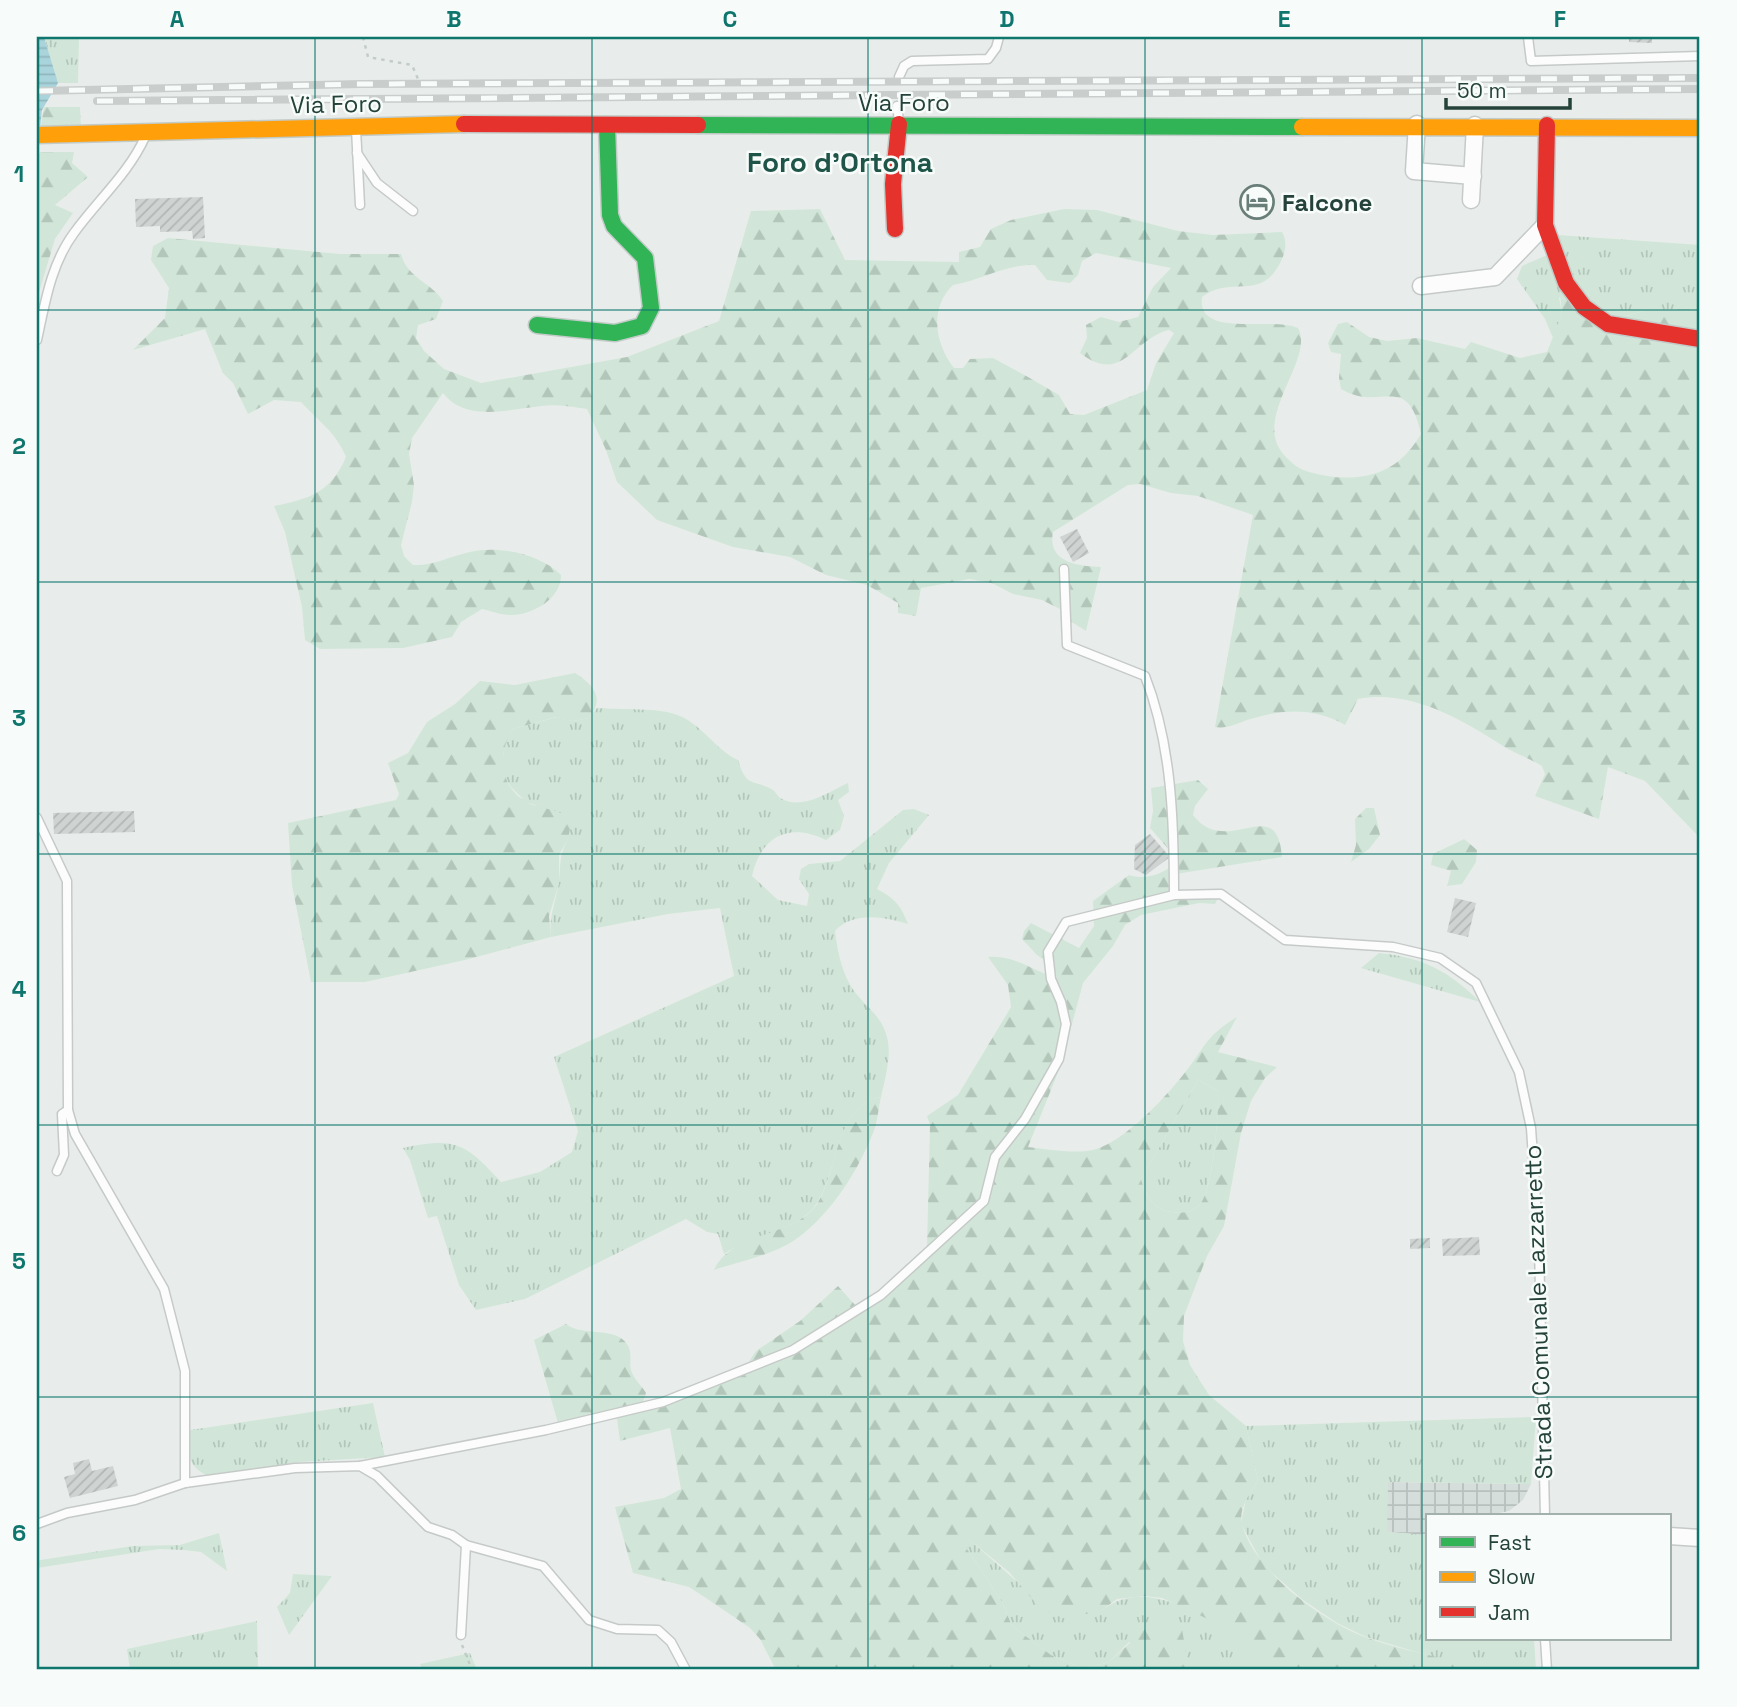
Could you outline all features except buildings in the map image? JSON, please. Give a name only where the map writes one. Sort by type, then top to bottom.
[{"type":"main road","points":[[895,229],[893,184],[899,124]]},
{"type":"main road","name":"Via Foro","points":[[37,135],[356,127],[607,125],[1417,124],[1700,128]]},
{"type":"main road","points":[[537,325],[615,333],[642,326],[652,308],[645,258],[614,226],[610,215],[607,125]]},
{"type":"main road","points":[[1547,125],[1545,225],[1566,283],[1592,313],[1608,324],[1700,339]]},
{"type":"street","points":[[1417,124],[1414,171],[1473,176]]},
{"type":"street","points":[[1471,200],[1475,125]]},
{"type":"street","points":[[1421,286],[1494,277],[1545,225]]},
{"type":"street","points":[[1670,1536],[1700,1538]]},
{"type":"lane","points":[[899,77],[904,66],[912,61],[988,59],[996,48],[999,37]]},
{"type":"lane","points":[[1528,37],[1531,61],[1700,56]]},
{"type":"lane","points":[[897,106],[899,124]]},
{"type":"lane","points":[[356,127],[360,205]]},
{"type":"lane","points":[[37,340],[55,266],[72,235],[136,157],[148,131]]},
{"type":"lane","points":[[357,153],[377,183],[413,211]]},
{"type":"lane","points":[[37,1524],[67,1513],[135,1500],[185,1483],[295,1468],[360,1466],[546,1430],[663,1402],[793,1350],[881,1295],[984,1201],[995,1157],[1025,1119],[1059,1059],[1066,1024],[1051,978],[1048,952],[1066,922],[1174,895],[1171,808],[1155,704],[1144,677],[1067,645],[1064,569]]},
{"type":"lane","points":[[37,818],[67,881],[68,1110],[75,1134],[164,1289],[185,1371],[185,1483]]},
{"type":"lane","name":"Strada Comunale Lazzarretto","points":[[1174,895],[1221,894],[1285,940],[1393,947],[1440,958],[1476,983],[1519,1072],[1531,1128],[1539,1245],[1545,1514]]},
{"type":"lane","points":[[57,1171],[64,1155],[62,1114],[68,1110]]},
{"type":"lane","points":[[360,1466],[377,1476],[428,1527],[452,1535],[466,1545],[542,1566],[589,1620],[617,1629],[658,1630],[671,1642],[685,1670]]},
{"type":"lane","points":[[461,1635],[466,1545]]},
{"type":"lane","points":[[1545,1640],[1547,1670]]},
{"type":"path","points":[[363,37],[368,57],[412,65],[418,79]]},
{"type":"path","points":[[461,1635],[463,1650],[472,1670]]},
{"type":"shaded area","points":[[1387,1482],[1531,1484],[1523,1500],[1509,1511],[1494,1514],[1426,1514],[1426,1535],[1387,1532]]},
{"type":"green space","points":[[44,37],[79,37],[78,83],[58,83]]},
{"type":"green space","points":[[44,107],[80,107],[81,131],[40,131]]},
{"type":"green space","points":[[40,152],[74,152],[72,163],[88,177],[55,205],[73,213],[55,239],[37,299],[37,157]]},
{"type":"green space","points":[[820,209],[845,260],[959,262],[959,252],[980,247],[991,229],[1011,220],[1064,209],[1097,210],[1178,231],[1213,235],[1282,232],[1285,249],[1274,273],[1256,285],[1213,291],[1202,297],[1203,310],[1211,318],[1223,322],[1298,328],[1301,341],[1298,357],[1274,427],[1277,443],[1294,465],[1309,472],[1333,477],[1365,476],[1388,468],[1412,448],[1421,434],[1408,403],[1400,398],[1368,397],[1341,389],[1341,354],[1331,352],[1328,343],[1338,324],[1347,322],[1369,337],[1387,341],[1417,338],[1465,349],[1471,342],[1520,358],[1547,352],[1562,314],[1558,275],[1576,273],[1586,304],[1612,320],[1647,310],[1700,309],[1700,838],[1645,781],[1608,767],[1599,819],[1535,796],[1545,774],[1542,766],[1470,726],[1416,702],[1397,698],[1358,699],[1345,725],[1321,715],[1285,712],[1227,727],[1215,727],[1253,515],[1198,496],[1171,493],[1140,484],[1128,485],[1053,532],[1055,550],[1066,561],[1101,567],[1086,631],[1070,621],[1070,637],[1062,636],[1060,609],[1042,600],[1013,594],[992,583],[969,579],[921,588],[916,616],[898,613],[898,603],[867,585],[826,575],[790,557],[733,547],[657,520],[617,482],[587,409],[553,405],[476,411],[453,402],[443,393],[412,438],[409,454],[414,485],[401,545],[404,556],[413,565],[421,565],[481,550],[519,553],[542,562],[561,575],[557,591],[544,604],[519,615],[482,609],[461,622],[452,637],[403,648],[320,649],[305,640],[302,607],[285,532],[274,506],[309,497],[326,486],[346,457],[338,441],[301,402],[274,400],[248,414],[233,383],[223,373],[205,329],[133,350],[165,318],[169,288],[151,260],[153,246],[168,238],[340,254],[401,254],[414,275],[443,301],[436,319],[418,325],[416,338],[424,351],[444,369],[481,383],[627,357],[719,321],[751,211]],"holes":[[[1096,253],[1171,268],[1153,287],[1138,317],[1119,322],[1101,317],[1086,325],[1087,338],[1080,353],[1095,362],[1107,364],[1127,357],[1157,335],[1169,330],[1174,333],[1156,363],[1147,390],[1084,415],[1070,414],[1059,395],[993,358],[970,359],[963,368],[954,368],[942,348],[937,326],[938,315],[940,304],[953,285],[1024,265],[1035,265],[1047,280],[1070,283],[1078,275],[1082,261]]]},
{"type":"green space","points":[[1558,235],[1700,245],[1700,309],[1647,310],[1612,320],[1559,297],[1562,314],[1553,338],[1545,319],[1517,279],[1522,266],[1547,255]]},
{"type":"green space","points":[[575,673],[592,687],[597,698],[589,718],[573,721],[556,717],[513,729],[503,759],[506,779],[518,796],[533,805],[556,811],[571,823],[568,839],[559,855],[559,884],[549,916],[551,937],[465,960],[365,982],[311,982],[292,885],[288,823],[396,800],[399,794],[388,763],[408,753],[427,722],[455,704],[480,681],[515,685]]},
{"type":"green space","points":[[597,708],[651,710],[680,716],[738,760],[747,779],[766,786],[780,798],[789,801],[815,799],[848,783],[849,792],[838,800],[844,816],[840,830],[826,840],[800,832],[789,833],[778,836],[762,851],[752,876],[778,900],[807,906],[809,894],[799,879],[801,869],[809,864],[840,861],[903,810],[914,809],[929,815],[889,863],[877,889],[896,903],[908,924],[870,917],[851,920],[835,931],[845,975],[885,1030],[889,1051],[886,1075],[881,1097],[866,1102],[855,1112],[847,1125],[824,1190],[817,1203],[798,1221],[724,1254],[718,1234],[707,1232],[686,1219],[525,1299],[476,1310],[459,1285],[437,1216],[428,1218],[410,1160],[403,1148],[436,1143],[458,1146],[478,1159],[501,1182],[540,1172],[572,1152],[578,1131],[554,1057],[734,976],[720,908],[668,914],[551,937],[551,917],[561,858],[568,839],[535,805],[526,802],[511,787],[503,774],[506,740],[513,729],[557,717],[573,721],[589,718]]},
{"type":"green space","points":[[1198,780],[1208,789],[1195,806],[1193,815],[1206,827],[1221,831],[1261,826],[1271,828],[1278,838],[1282,857],[1176,874],[1176,892],[1221,892],[1215,904],[1199,903],[1141,915],[1125,925],[1113,946],[1083,983],[1061,1065],[1028,1147],[1087,1151],[1113,1141],[1153,1109],[1211,1037],[1237,1017],[1218,1052],[1277,1067],[1265,1078],[1251,1101],[1241,1133],[1224,1226],[1207,1256],[1184,1316],[1183,1341],[1190,1365],[1209,1395],[1246,1426],[1258,1481],[1243,1507],[1242,1524],[1249,1542],[1275,1576],[1310,1607],[1329,1619],[1379,1642],[1477,1670],[1267,1668],[1234,1631],[1162,1598],[1145,1596],[1117,1599],[1102,1610],[1066,1619],[1040,1608],[1009,1572],[971,1541],[967,1549],[1002,1602],[1012,1626],[1051,1655],[1084,1669],[1109,1662],[1145,1629],[1166,1623],[1182,1629],[1189,1670],[776,1670],[760,1639],[750,1628],[709,1600],[689,1587],[633,1573],[615,1507],[664,1498],[681,1489],[670,1428],[620,1441],[617,1418],[560,1430],[534,1340],[566,1324],[622,1339],[630,1351],[632,1373],[646,1393],[641,1407],[649,1410],[746,1366],[756,1351],[800,1321],[838,1286],[856,1306],[873,1296],[927,1247],[930,1125],[927,1116],[958,1095],[1011,1007],[1008,985],[988,957],[1007,958],[1057,978],[1054,967],[1037,955],[1022,939],[1024,931],[1031,923],[1079,948],[1094,926],[1093,901],[1129,875],[1155,875],[1179,861],[1150,828],[1153,811],[1151,788]],"holes":[[[1198,1080],[1218,1091],[1212,1166],[1205,1194],[1201,1203],[1191,1210],[1165,1211],[1155,1205],[1148,1196],[1141,1179]]]},
{"type":"green space","points":[[1366,808],[1374,808],[1380,835],[1369,849],[1351,862],[1356,845],[1355,819]]},
{"type":"green space","points":[[1464,839],[1477,850],[1476,862],[1462,884],[1447,886],[1451,871],[1431,865],[1433,854]]},
{"type":"green space","points":[[1379,953],[1409,958],[1435,968],[1458,982],[1480,1002],[1361,968]]},
{"type":"green space","points":[[1198,1080],[1218,1091],[1209,1181],[1201,1203],[1195,1208],[1180,1213],[1165,1211],[1151,1201],[1141,1179]]},
{"type":"green space","points":[[881,1097],[875,1128],[860,1162],[843,1190],[822,1216],[799,1237],[780,1248],[714,1270],[723,1257],[735,1248],[793,1223],[817,1204],[846,1126],[866,1102]]},
{"type":"green space","points":[[373,1403],[385,1457],[300,1462],[208,1476],[196,1468],[190,1458],[190,1430]]},
{"type":"green space","points":[[1536,1417],[1531,1484],[1388,1482],[1387,1532],[1426,1535],[1426,1640],[1534,1640],[1536,1670],[1477,1670],[1366,1637],[1337,1623],[1303,1600],[1264,1566],[1241,1523],[1246,1499],[1258,1481],[1246,1426]]},
{"type":"green space","points":[[219,1533],[227,1571],[201,1552],[159,1549],[37,1568],[37,1561],[40,1560],[133,1546],[180,1545]]},
{"type":"green space","points":[[971,1541],[1022,1586],[1102,1610],[1115,1602],[1141,1597],[1179,1605],[1231,1629],[1241,1636],[1266,1664],[1279,1670],[1189,1670],[1129,1642],[1109,1662],[1084,1669],[1051,1655],[1012,1626],[1002,1602],[967,1549]]},
{"type":"green space","points":[[293,1574],[332,1576],[289,1635],[277,1607],[290,1593]]},
{"type":"green space","points":[[257,1621],[258,1670],[130,1670],[127,1649]]},
{"type":"green space","points":[[470,1653],[477,1670],[423,1670],[420,1664]]},
{"type":"water","points":[[37,37],[44,37],[58,83],[42,110],[37,157]]},
{"type":"railway","points":[[37,91],[362,84],[1700,78]]},
{"type":"railway","points":[[97,101],[1700,89]]},
{"type":"traffic: fast","points":[[537,325],[615,333],[642,326],[651,308],[645,258],[614,226],[610,215],[607,125]]},
{"type":"traffic: fast","points":[[698,125],[1302,127]]},
{"type":"traffic: slow","points":[[37,135],[464,124]]},
{"type":"traffic: slow","points":[[1302,127],[1700,128]]},
{"type":"traffic: jam","points":[[464,124],[698,125]]},
{"type":"traffic: jam","points":[[895,229],[893,184],[899,124]]},
{"type":"traffic: jam","points":[[1547,125],[1545,225],[1566,283],[1584,307],[1608,324],[1700,339]]},
{"type":"place","name":"Falcone","points":[[1257,202]]},
{"type":"district","name":"Foro d'Ortona","points":[[840,162]]}]
